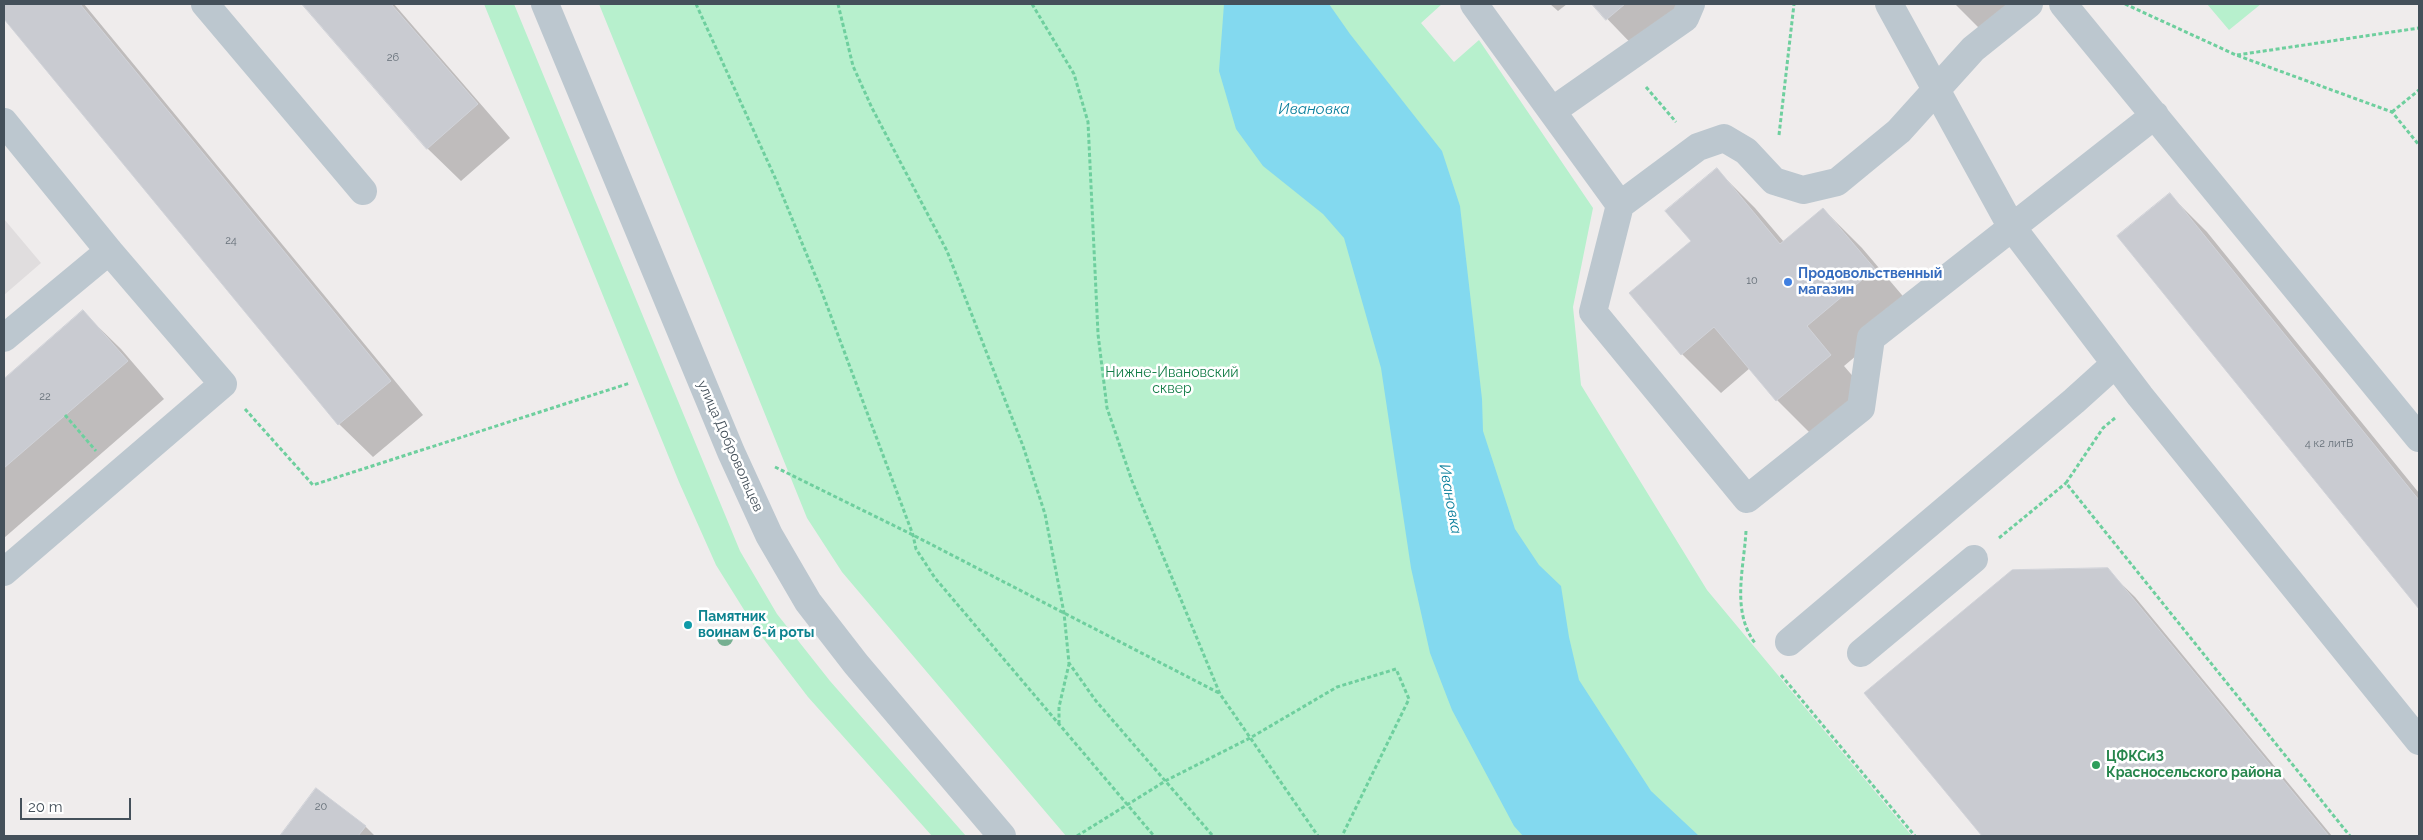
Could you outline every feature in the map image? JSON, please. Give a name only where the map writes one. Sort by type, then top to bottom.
[{"type":"street","points":[[205,4],[363,191]]},
{"type":"street","name":"улица Добровольцев","points":[[545,4],[731,452],[769,535],[808,602],[856,664],[1002,836]]},
{"type":"street","points":[[1474,4],[1620,205]]},
{"type":"street","points":[[1552,111],[1685,18],[1691,4]]},
{"type":"street","points":[[1889,4],[2011,226],[2115,364],[2419,741]]},
{"type":"street","points":[[2029,4],[1973,49],[1899,131],[1837,182],[1803,190],[1774,181],[1746,151],[1724,138],[1698,147],[1620,205],[1593,312],[1747,500],[1861,408],[1871,338],[2011,226],[2155,115]]},
{"type":"street","points":[[2063,4],[2419,438]]},
{"type":"street","points":[[4,122],[109,251],[223,384],[4,572]]},
{"type":"street","points":[[4,338],[109,251]]},
{"type":"street","points":[[1789,642],[2074,401],[2115,364]]},
{"type":"street","points":[[1861,653],[1974,559]]},
{"type":"path","points":[[696,4],[781,190],[914,535],[916,549],[935,578],[1154,836]]},
{"type":"path","points":[[838,4],[853,66],[872,108],[947,252],[1019,437],[1045,514],[1064,613],[1069,663],[1059,707],[1059,725]]},
{"type":"path","points":[[1032,4],[1074,74],[1088,122],[1098,334],[1107,408],[1132,481],[1220,694],[1318,836]]},
{"type":"path","points":[[1774,181],[1794,4]]},
{"type":"path","points":[[2125,4],[2236,55],[2392,112],[2419,145]]},
{"type":"path","points":[[2236,55],[2419,28]]},
{"type":"path","points":[[1624,60],[1698,147]]},
{"type":"path","points":[[2392,112],[2419,90]]},
{"type":"path","points":[[223,384],[314,485],[630,383]]},
{"type":"path","points":[[66,415],[117,475]]},
{"type":"path","points":[[1974,559],[2066,483],[2103,428]]},
{"type":"path","points":[[774,466],[914,535],[1220,694]]},
{"type":"path","points":[[2066,483],[2350,836]]},
{"type":"path","points":[[1747,525],[1740,594],[1746,632],[1760,651]]},
{"type":"path","points":[[1069,663],[1096,701],[1167,780],[1213,836]]},
{"type":"path","points":[[1077,836],[1167,780],[1250,738],[1337,688],[1396,669],[1409,699],[1342,836]]},
{"type":"path","points":[[1777,671],[1914,836]]},
{"type":"shaded area","points":[[4,219],[41,263],[4,295]]},
{"type":"green space","points":[[484,4],[514,4],[740,551],[777,614],[830,681],[966,836],[932,836],[808,697],[756,629],[716,565],[679,482]]},
{"type":"green space","name":"Нижне-Ивановский сквер","points":[[599,4],[1442,4],[1421,23],[1454,62],[1479,40],[1593,208],[1573,307],[1581,385],[1707,590],[1912,836],[1066,836],[842,572],[807,518]]},
{"type":"green space","points":[[2207,4],[2261,4],[2229,30]]},
{"type":"water","name":"Ивановка","points":[[1224,4],[1329,4],[1350,34],[1442,151],[1460,206],[1482,399],[1483,431],[1515,529],[1539,565],[1561,586],[1569,637],[1579,680],[1651,791],[1699,836],[1523,836],[1514,826],[1452,710],[1430,653],[1411,568],[1381,368],[1344,238],[1323,214],[1263,166],[1236,129],[1219,71]]},
{"type":"building","points":[[4,4],[80,4],[391,381],[338,425],[4,19]]},
{"type":"building","points":[[302,4],[391,4],[478,104],[427,149]]},
{"type":"building","points":[[1592,4],[1625,4],[1606,20]]},
{"type":"building","points":[[1717,168],[1780,244],[1823,208],[1875,269],[1807,326],[1831,355],[1776,401],[1714,327],[1681,355],[1629,293],[1691,241],[1665,211]]},
{"type":"building","points":[[2170,193],[2419,500],[2419,609],[2117,236]]},
{"type":"building","points":[[83,310],[128,361],[4,468],[4,379]]},
{"type":"building","name":"ЦФКСиЗ Красносельского района","points":[[2108,568],[2329,836],[1982,836],[1864,693],[2012,570]]},
{"type":"building","points":[[316,788],[366,826],[358,836],[280,836]]},
{"type":"place","name":"Продовольственный магазин","points":[[1788,282]]},
{"type":"place","name":"Памятник воинам 6-й роты","points":[[688,625]]},
{"type":"place","name":"ЦФКСиЗ Красносельского района","points":[[2096,765]]}]
